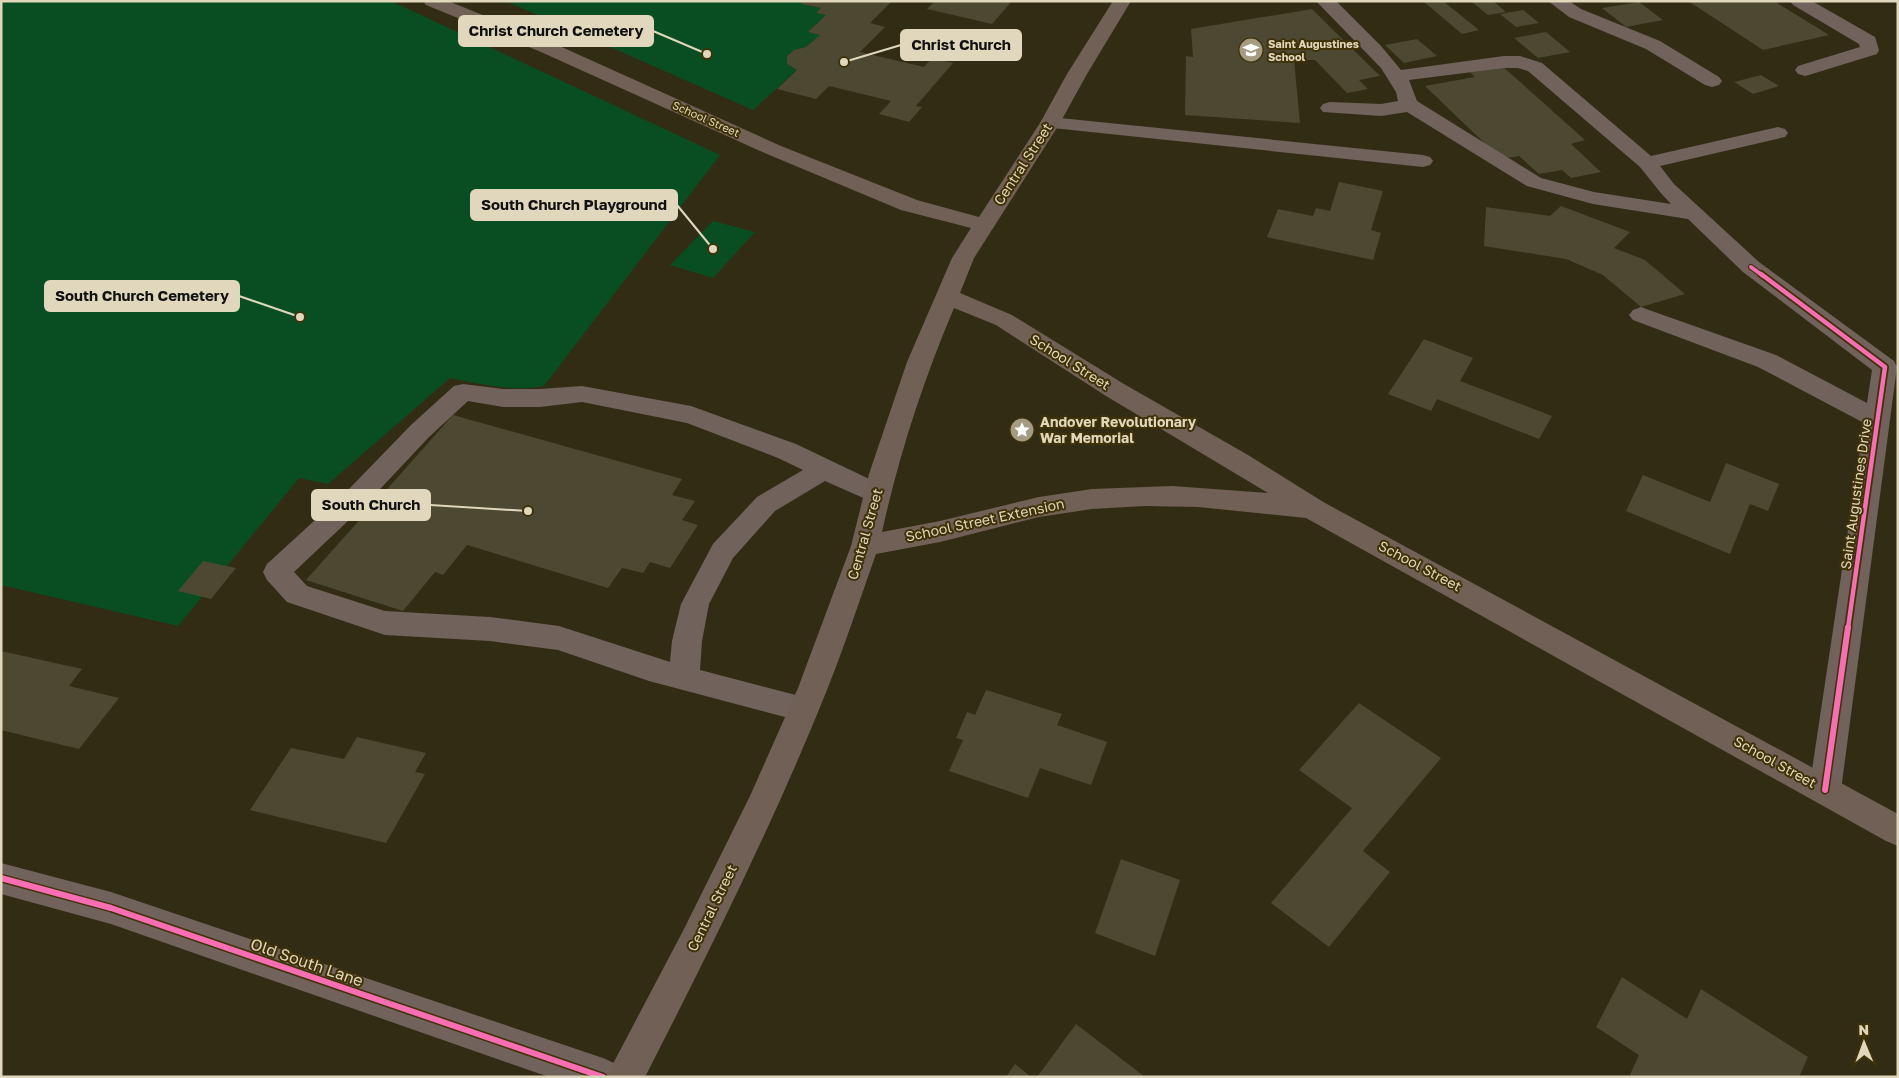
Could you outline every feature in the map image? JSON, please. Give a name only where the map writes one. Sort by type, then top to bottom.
[{"type":"main road","name":"School Street","points":[[432,1],[548,48],[774,150],[900,201],[984,225]]},
{"type":"main road","name":"Central Street","points":[[624,1077],[696,941],[764,801],[804,709],[864,546],[877,494],[919,362],[963,258],[1050,123],[1077,74],[1122,1]]},
{"type":"main road","name":"School Street","points":[[946,296],[1004,320],[1115,390],[1239,462],[1314,510],[1456,586],[1898,831]]},
{"type":"main road","name":"School Street Extension","points":[[864,546],[949,529],[1021,510],[1092,499],[1145,496],[1204,498],[1260,502],[1314,510]]},
{"type":"street","points":[[1325,1],[1376,50],[1396,76],[1408,96],[1408,104]]},
{"type":"street","points":[[1558,1],[1574,13],[1653,45],[1712,81]]},
{"type":"street","points":[[1799,1],[1868,41],[1870,50],[1804,70]]},
{"type":"street","points":[[1396,76],[1504,62],[1520,62],[1535,67],[1647,163],[1667,188],[1695,214]]},
{"type":"street","points":[[1330,108],[1391,110],[1402,108],[1408,104]]},
{"type":"street","points":[[1408,104],[1534,182],[1593,198],[1695,214]]},
{"type":"street","points":[[1050,123],[1423,160]]},
{"type":"street","points":[[1647,163],[1778,134]]},
{"type":"street","name":"Saint Augustines Drive","points":[[1695,214],[1751,266],[1886,367],[1825,790]]},
{"type":"street","points":[[1641,315],[1767,362],[1878,419]]},
{"type":"street","points":[[804,709],[649,669],[559,638],[490,628],[385,623],[297,594],[276,572],[358,496],[420,430],[463,392],[503,398],[540,398],[582,394],[691,415],[787,451],[877,494]]},
{"type":"street","points":[[684,678],[687,641],[695,604],[723,551],[766,504],[824,469]]},
{"type":"street","name":"Old South Lane","points":[[1,878],[111,908],[603,1077]]},
{"type":"green space","points":[[1,1],[391,1],[720,155],[544,386],[508,388],[450,378],[328,484],[299,478],[178,626],[1,585]]},
{"type":"green space","points":[[506,1],[804,1],[802,4],[821,8],[816,13],[826,15],[808,32],[820,35],[806,47],[794,50],[787,56],[787,64],[797,70],[753,110]]},
{"type":"green space","points":[[713,221],[755,232],[713,278],[670,265]]},
{"type":"building","points":[[804,1],[892,1],[870,23],[885,27],[860,52],[924,67],[932,58],[953,63],[916,106],[922,107],[909,122],[879,114],[891,101],[829,86],[816,99],[777,89],[797,70],[787,64],[787,56],[794,50],[806,47],[820,35],[808,32],[826,15],[816,13],[821,8],[801,4]]},
{"type":"building","points":[[935,1],[1012,1],[992,24],[927,9]]},
{"type":"building","points":[[1423,1],[1443,1],[1479,30],[1462,34]]},
{"type":"building","points":[[1471,1],[1493,1],[1506,12],[1488,15]]},
{"type":"building","points":[[1688,1],[1774,1],[1829,35],[1763,50]]},
{"type":"building","points":[[1639,2],[1663,20],[1626,27],[1602,8]]},
{"type":"building","points":[[1312,9],[1380,76],[1359,80],[1368,89],[1347,93],[1315,60],[1294,60],[1300,123],[1185,115],[1186,56],[1193,57],[1191,29]]},
{"type":"building","points":[[1523,10],[1539,23],[1516,27],[1500,14]]},
{"type":"building","points":[[1546,32],[1570,52],[1538,58],[1514,38]]},
{"type":"building","points":[[1417,39],[1437,56],[1404,63],[1385,45]]},
{"type":"building","points":[[1501,65],[1585,140],[1571,144],[1601,172],[1571,178],[1562,170],[1539,174],[1519,156],[1501,159],[1425,86],[1475,77],[1468,70]]},
{"type":"building","points":[[1761,75],[1779,86],[1753,94],[1734,82]]},
{"type":"building","points":[[1339,182],[1383,191],[1371,230],[1381,233],[1373,260],[1267,237],[1278,209],[1313,216],[1316,208],[1330,211]]},
{"type":"building","points":[[1561,206],[1630,232],[1614,248],[1645,260],[1685,294],[1641,307],[1603,275],[1566,259],[1484,246],[1486,207],[1550,216]]},
{"type":"building","points":[[1424,339],[1473,358],[1460,381],[1552,416],[1539,439],[1437,399],[1431,411],[1388,394]]},
{"type":"building","points":[[453,415],[682,479],[672,495],[695,501],[682,520],[698,525],[670,568],[650,562],[643,573],[622,568],[608,588],[467,545],[443,575],[435,572],[403,611],[306,580]]},
{"type":"building","points":[[1726,463],[1779,484],[1768,511],[1750,504],[1730,554],[1626,511],[1643,475],[1710,502]]},
{"type":"building","points":[[203,561],[236,568],[211,599],[178,591]]},
{"type":"building","points":[[1,651],[82,669],[69,686],[119,698],[79,749],[1,730]]},
{"type":"building","points":[[986,690],[1062,714],[1057,725],[1107,742],[1091,785],[1040,768],[1028,798],[949,771],[963,740],[956,738],[967,712],[975,715]]},
{"type":"building","points":[[1359,703],[1441,758],[1363,851],[1390,872],[1329,947],[1271,903],[1352,808],[1299,770]]},
{"type":"building","points":[[357,737],[426,753],[415,772],[425,774],[386,843],[250,810],[291,748],[344,759]]},
{"type":"building","points":[[1121,859],[1180,880],[1155,956],[1095,933]]},
{"type":"building","points":[[1622,977],[1687,1019],[1701,989],[1808,1057],[1799,1077],[1629,1077],[1639,1055],[1596,1027]]},
{"type":"building","points":[[1076,1024],[1145,1077],[1037,1077]]},
{"type":"building","points":[[1015,1064],[1031,1077],[1006,1077]]},
{"type":"cycle path","points":[[1751,267],[1885,367],[1825,790]]},
{"type":"cycle path","points":[[1,878],[111,908],[603,1077]]},
{"type":"place","name":"Saint Augustines School","points":[[1251,50]]},
{"type":"place","name":"Christ Church Cemetery","points":[[707,54]]},
{"type":"place","name":"Christ Church","points":[[844,62]]},
{"type":"place","name":"South Church Playground","points":[[713,249]]},
{"type":"place","name":"South Church Cemetery","points":[[300,317]]},
{"type":"place","name":"Andover Revolutionary War Memorial","points":[[1022,430]]},
{"type":"place","name":"South Church","points":[[528,511]]}]
